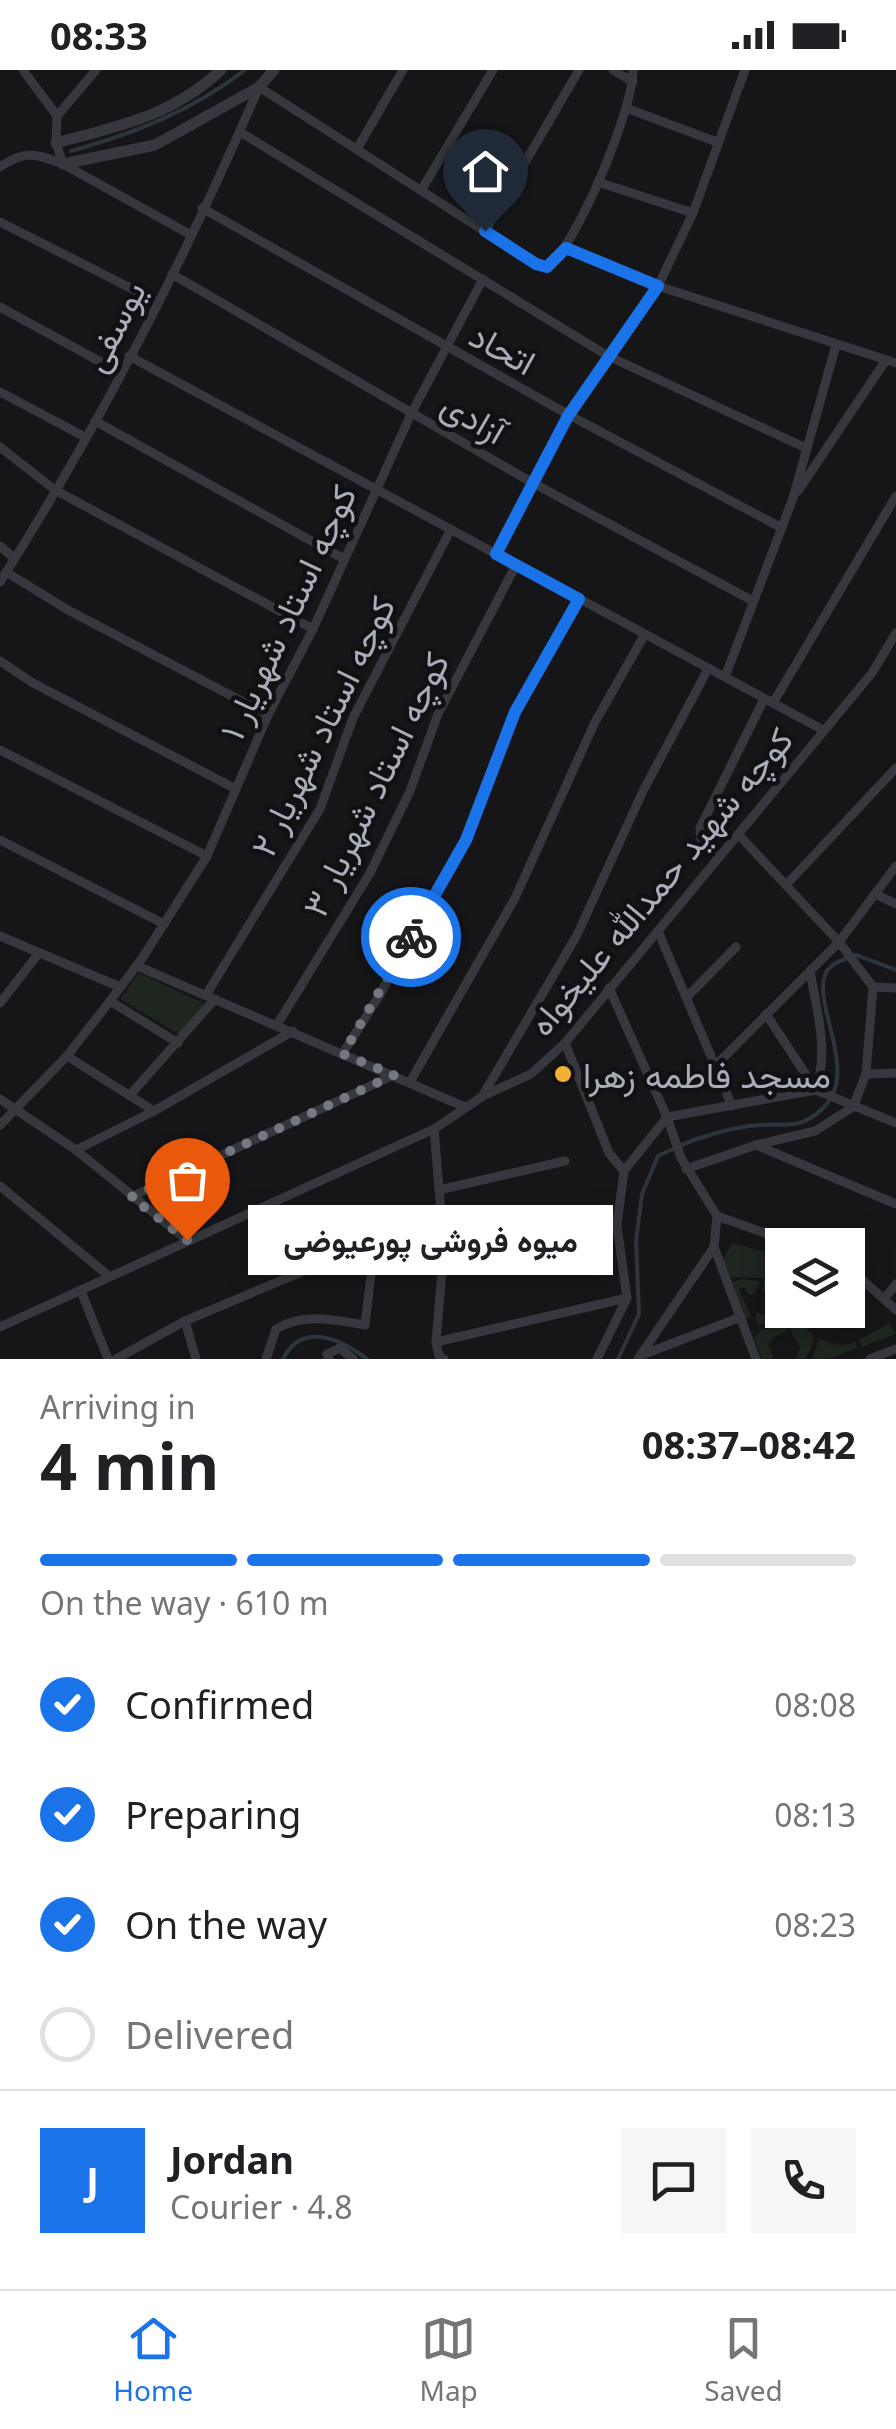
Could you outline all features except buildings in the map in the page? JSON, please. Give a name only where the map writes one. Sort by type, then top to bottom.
[{"type":"street","points":[[23,70],[57,116]]},
{"type":"street","points":[[63,164],[56,142],[57,116],[96,70]]},
{"type":"street","points":[[56,142],[145,120],[177,103],[222,70]]},
{"type":"street","points":[[63,164],[155,145],[259,87],[274,70]]},
{"type":"street","points":[[356,149],[403,70]]},
{"type":"street","points":[[422,189],[494,70]]},
{"type":"street","points":[[485,231],[579,70]]},
{"type":"street","points":[[612,70],[634,82]]},
{"type":"street","points":[[259,87],[536,264],[547,267],[566,248],[598,182],[626,108],[634,82],[633,70]]},
{"type":"street","points":[[496,554],[568,416],[658,286],[693,213],[745,70]]},
{"type":"street","name":"یوسفی","points":[[3,577],[121,373],[259,87]]},
{"type":"street","points":[[626,108],[717,142]]},
{"type":"street","points":[[240,132],[608,356],[806,448]]},
{"type":"street","points":[[0,167],[20,154],[42,156],[190,235]]},
{"type":"street","points":[[598,182],[693,213]]},
{"type":"street","name":"اتحاد","points":[[202,208],[568,416],[782,528]]},
{"type":"street","points":[[0,222],[156,302]]},
{"type":"street","points":[[566,248],[658,286],[891,362],[794,498]]},
{"type":"street","name":"آزادی","points":[[172,274],[533,483],[752,600]]},
{"type":"street","name":"کوچه استاد شهریار ۱","points":[[0,1125],[67,1056],[137,966],[206,856],[234,788],[313,629],[412,412],[484,279]]},
{"type":"street","points":[[0,307],[121,373]]},
{"type":"street","points":[[725,677],[794,498],[836,345]]},
{"type":"street","points":[[129,356],[823,730]]},
{"type":"street","points":[[0,392],[85,437]]},
{"type":"street","points":[[95,421],[344,559]]},
{"type":"street","points":[[0,447],[55,490],[313,629]]},
{"type":"street","points":[[719,857],[701,840],[700,828],[769,701],[896,496]]},
{"type":"street","name":"کوچه استاد شهریار ۲","points":[[130,1095],[178,1042],[211,997],[320,809],[353,718],[451,529]]},
{"type":"street","points":[[0,546],[14,558]]},
{"type":"street","name":"کوچه استاد شهریار ۳","points":[[277,1025],[370,873],[410,791],[438,714],[516,565]]},
{"type":"street","points":[[3,577],[268,715]]},
{"type":"street","points":[[343,1054],[466,840],[515,712],[579,599]]},
{"type":"street","name":"کوچه شهید حمدالله علیخواه","points":[[0,1327],[434,1129],[482,1096],[531,1074],[565,1043],[872,673],[896,633]]},
{"type":"street","points":[[410,1082],[516,898],[595,722],[645,634]]},
{"type":"street","points":[[0,661],[234,788]]},
{"type":"street","points":[[482,1096],[578,935],[643,791],[708,668]]},
{"type":"street","points":[[0,750],[206,856]]},
{"type":"street","points":[[786,885],[896,768]]},
{"type":"street","points":[[686,1169],[756,1145],[815,1131],[853,1107],[866,1074],[873,987],[839,942],[738,834]]},
{"type":"street","points":[[0,840],[164,924]]},
{"type":"street","points":[[716,1065],[839,942],[896,866]]},
{"type":"street","points":[[875,894],[896,904]]},
{"type":"street","points":[[658,931],[732,1106]]},
{"type":"street","points":[[0,936],[120,987]]},
{"type":"street","points":[[687,997],[736,947]]},
{"type":"street","points":[[0,1003],[39,952]]},
{"type":"street","points":[[137,966],[465,1107]]},
{"type":"street","points":[[810,971],[824,1050],[817,1090]]},
{"type":"street","points":[[873,987],[896,988]]},
{"type":"street","points":[[610,988],[686,1169],[717,1216],[765,1233]]},
{"type":"street","points":[[110,1001],[178,1042]]},
{"type":"street","points":[[766,1014],[817,1090],[896,1123]]},
{"type":"street","points":[[76,1150],[154,1111],[294,1031]]},
{"type":"street","points":[[565,1043],[609,1152],[624,1171]]},
{"type":"street","points":[[67,1056],[154,1111]]},
{"type":"street","points":[[866,1074],[896,1073]]},
{"type":"street","points":[[131,1197],[394,1075]]},
{"type":"street","points":[[596,1359],[627,1298],[617,1225],[624,1171],[667,1117],[817,1090]]},
{"type":"street","points":[[0,1099],[76,1150],[187,1240]]},
{"type":"street","points":[[434,1129],[444,1248],[436,1342],[442,1357]]},
{"type":"street","points":[[756,1145],[896,1204]]},
{"type":"street","points":[[439,1190],[565,1162]]},
{"type":"street","points":[[0,1186],[110,1277]]},
{"type":"street","points":[[717,1216],[714,1247],[756,1359]]},
{"type":"street","points":[[443,1262],[617,1225]]},
{"type":"street","points":[[639,1358],[714,1247]]},
{"type":"street","points":[[81,1291],[112,1359],[186,1321],[318,1265],[444,1248]]},
{"type":"street","points":[[266,1359],[276,1329],[290,1321],[318,1318],[366,1325],[373,1258]]},
{"type":"street","points":[[865,1282],[896,1310]]},
{"type":"street","points":[[884,1299],[896,1284]]},
{"type":"street","points":[[436,1342],[627,1298]]},
{"type":"street","points":[[639,1358],[741,1317]]},
{"type":"street","points":[[186,1321],[196,1359]]},
{"type":"street","points":[[329,1359],[327,1354],[340,1348],[353,1359]]},
{"type":"street","points":[[870,1359],[896,1348]]},
{"type":"shaded area","points":[[139,973],[205,1004],[182,1036],[120,999]]},
{"type":"shaded area","points":[[732,1243],[765,1252],[765,1278],[730,1277],[723,1259]]},
{"type":"shaded area","points":[[760,1281],[754,1295],[749,1295],[744,1287],[739,1288],[751,1317],[745,1319],[731,1282]]},
{"type":"shaded area","points":[[757,1312],[765,1316],[765,1323],[759,1325]]},
{"type":"shaded area","points":[[889,1323],[896,1334],[862,1347],[859,1340]]},
{"type":"shaded area","points":[[786,1328],[768,1344],[774,1359],[762,1359],[754,1338],[760,1331]]},
{"type":"shaded area","points":[[790,1328],[807,1328],[815,1337],[806,1359],[796,1359],[800,1346]]},
{"type":"shaded area","points":[[819,1339],[841,1346],[855,1342],[857,1348],[828,1359],[812,1359]]},
{"type":"waterway","points":[[71,151],[162,119],[245,70]]},
{"type":"waterway","points":[[618,1359],[639,1314],[636,1241],[642,1194],[658,1156],[722,1132],[794,1124],[815,1115],[833,1094],[837,1077],[823,988],[827,971],[856,955],[896,970]]},
{"type":"waterway","points":[[283,1359],[291,1347],[311,1337],[334,1340],[367,1359]]},
{"type":"way so far","points":[[187,1240],[131,1197],[394,1075],[343,1054],[411,937]]},
{"type":"place","name":"مسجد فاطمه زهرا","points":[[563,1074]]},
{"type":"place","name":"میوه فروشی پورعیوضی","points":[[187,1240]]},
{"type":"route","points":[[411,937],[466,840],[515,712],[579,599],[496,554],[568,416],[658,286],[566,248],[547,267],[536,264],[485,231]]}]
